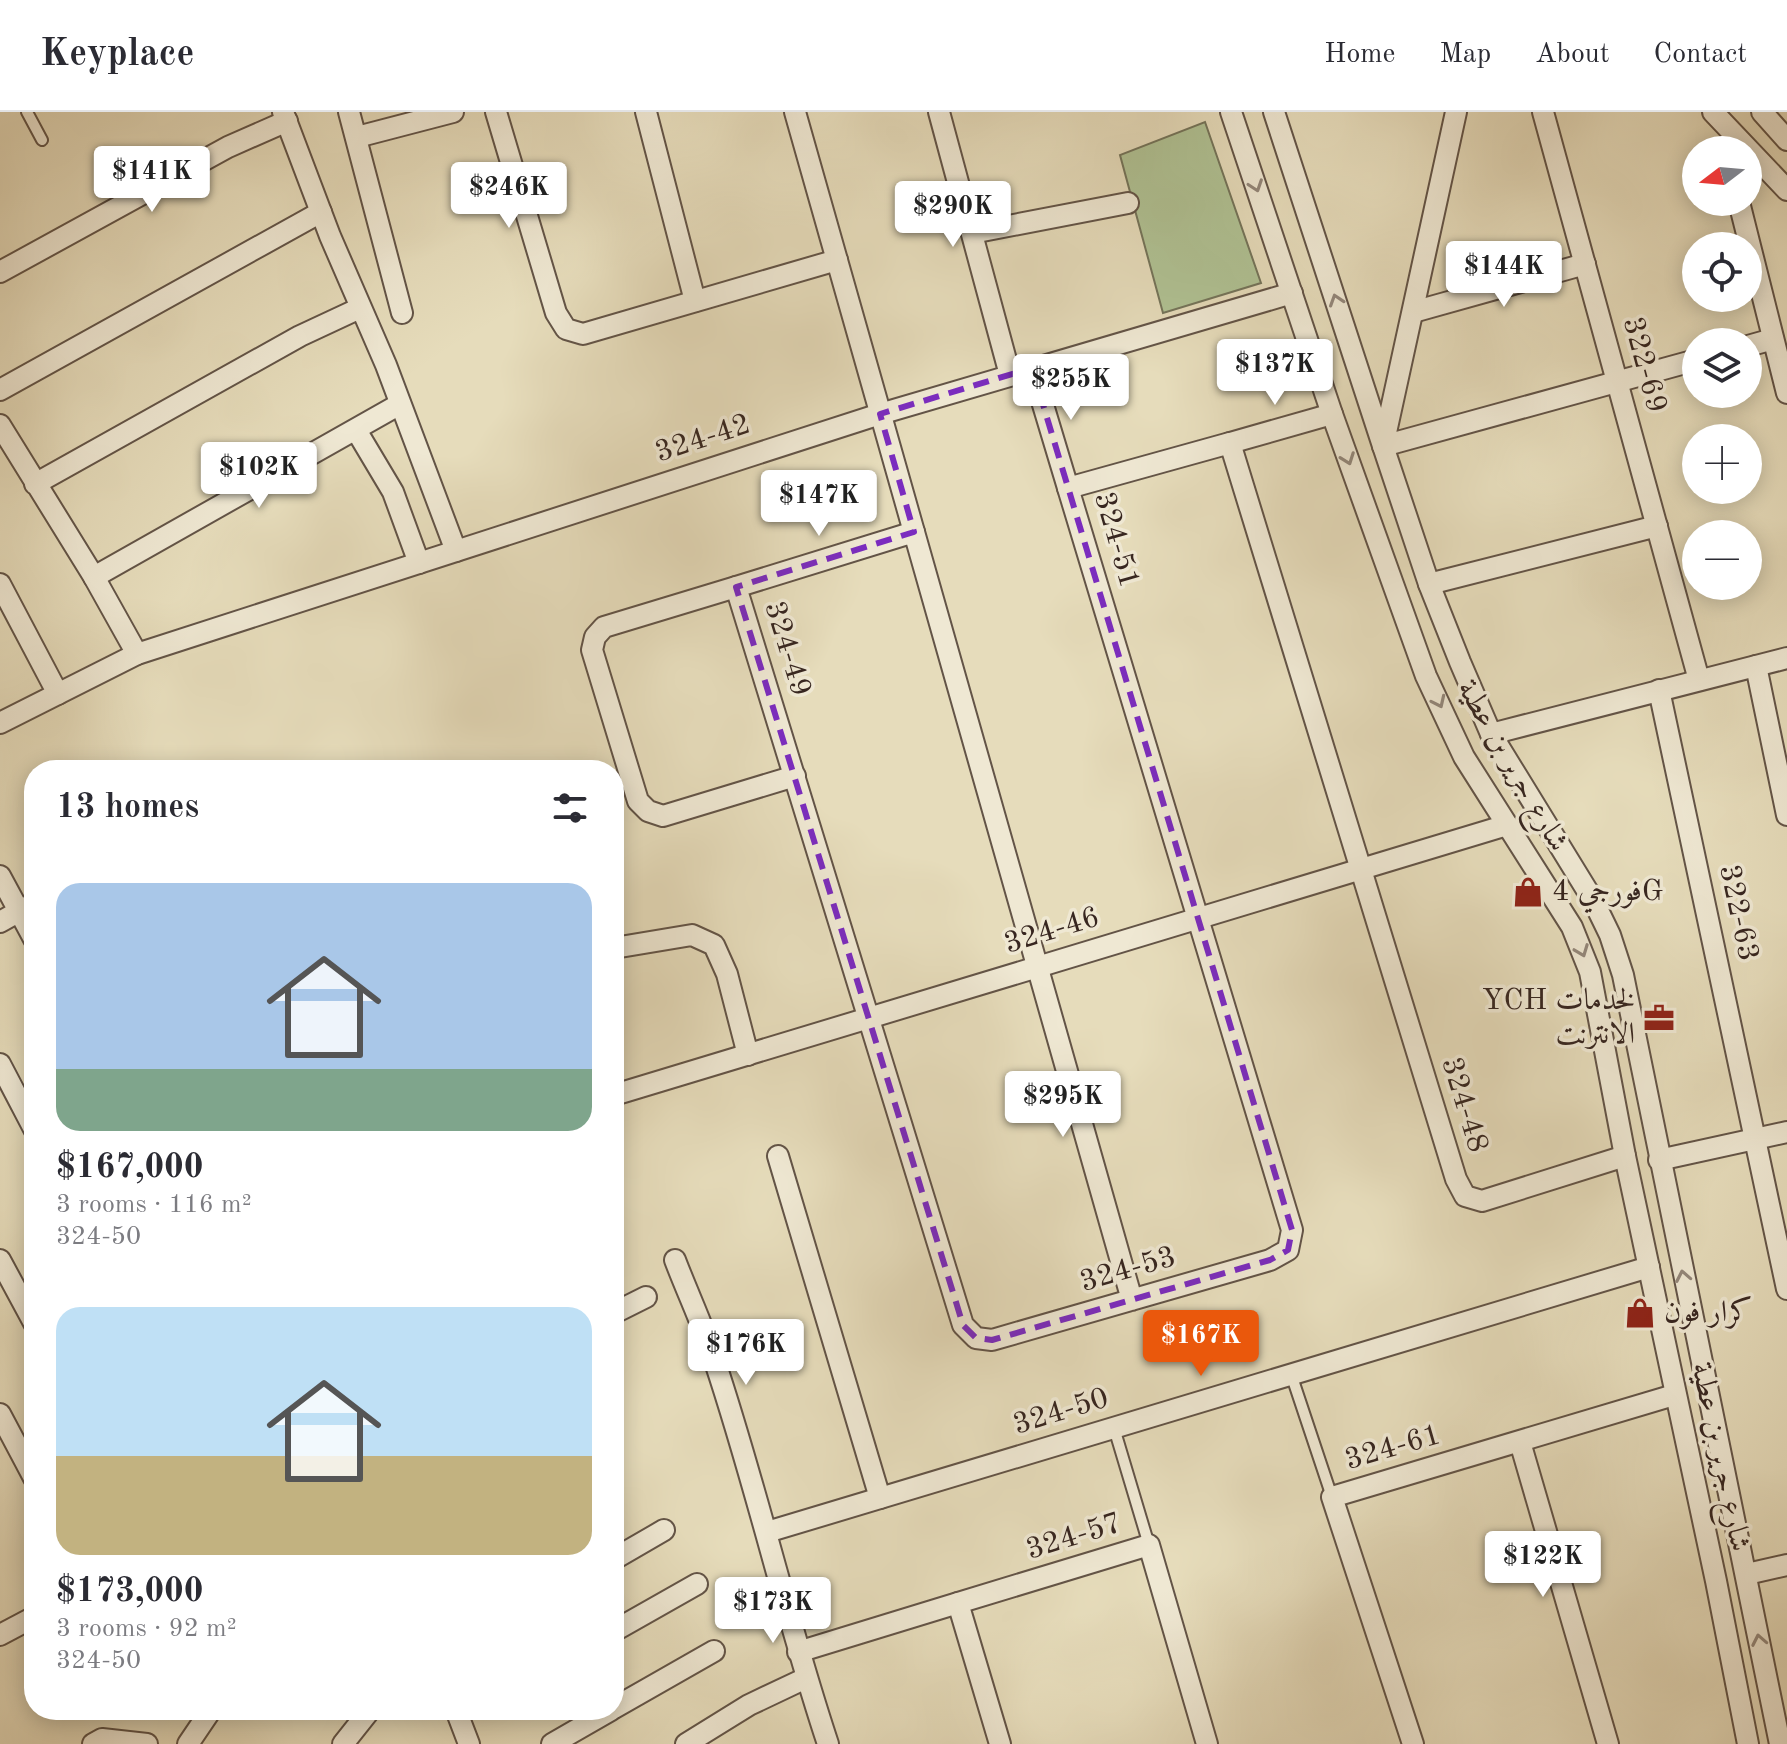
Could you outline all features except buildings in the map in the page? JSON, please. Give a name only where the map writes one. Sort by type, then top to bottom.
[{"type":"street","points":[[349,112],[402,313]]},
{"type":"street","points":[[357,137],[453,112]]},
{"type":"street","points":[[496,112],[556,313],[566,329],[583,334],[837,260]]},
{"type":"street","points":[[646,112],[695,301]]},
{"type":"street","points":[[795,112],[1132,1300]]},
{"type":"street","points":[[939,112],[1010,375]]},
{"type":"street","name":"شارع جرير بن عطية","points":[[1231,112],[1332,414],[1426,676],[1464,757],[1572,927],[1590,972],[1625,1156],[1748,1744]]},
{"type":"street","name":"شارع جرير بن عطية","points":[[1274,112],[1429,584],[1491,734],[1593,900],[1619,962],[1780,1744]]},
{"type":"street","points":[[1456,112],[1383,446],[1682,364]]},
{"type":"street","name":"322-69","points":[[1543,112],[1699,680]]},
{"type":"street","points":[[1762,112],[1786,139],[1762,160]]},
{"type":"street","points":[[1716,115],[1722,136]]},
{"type":"street","points":[[1716,115],[1736,136]]},
{"type":"street","points":[[0,272],[285,117],[456,551]]},
{"type":"street","points":[[1762,164],[1787,190]]},
{"type":"street","points":[[972,233],[1128,203]]},
{"type":"street","points":[[0,390],[321,212]]},
{"type":"street","points":[[1742,216],[1787,393]]},
{"type":"street","points":[[1413,312],[1585,264]]},
{"type":"street","name":"324-42","points":[[0,723],[137,654],[880,414],[1292,293]]},
{"type":"street","points":[[35,484],[300,336],[360,308]]},
{"type":"street","points":[[1762,342],[1773,339]]},
{"type":"street","points":[[1032,368],[1068,488]]},
{"type":"street","points":[[94,577],[400,404]]},
{"type":"street","name":"324-51","points":[[1198,918],[1068,488],[1332,414]]},
{"type":"street","points":[[356,430],[393,492],[419,563]]},
{"type":"street","points":[[2,433],[94,577],[137,654]]},
{"type":"street","points":[[1230,443],[1359,869]]},
{"type":"street","points":[[1429,584],[1657,526]]},
{"type":"street","points":[[1376,537],[1410,527]]},
{"type":"street","name":"324-49","points":[[867,1019],[736,587],[914,532]]},
{"type":"street","points":[[0,584],[58,694]]},
{"type":"street","points":[[736,587],[604,627],[595,637],[592,650],[638,801],[648,811],[663,816],[795,776]]},
{"type":"street","points":[[1491,734],[1787,658]]},
{"type":"street","points":[[1756,666],[1787,815]]},
{"type":"street","name":"322-63","points":[[1659,690],[1787,1289]]},
{"type":"street","name":"324-46","points":[[624,1092],[1507,825]]},
{"type":"street","name":"324-48","points":[[1359,869],[1456,1179],[1465,1196],[1482,1201],[1625,1156]]},
{"type":"street","points":[[0,876],[24,905]]},
{"type":"street","points":[[0,922],[24,908]]},
{"type":"street","name":"324-53","points":[[867,1019],[963,1325],[976,1338],[992,1340],[1270,1260],[1288,1250],[1292,1230],[1198,918]]},
{"type":"street","points":[[624,946],[692,935],[714,945],[727,974],[748,1055]]},
{"type":"street","points":[[1602,1028],[1633,1022]]},
{"type":"street","points":[[0,1064],[24,1110]]},
{"type":"street","points":[[1659,1160],[1787,1132]]},
{"type":"street","points":[[778,1156],[880,1498]]},
{"type":"street","points":[[0,1260],[24,1304]]},
{"type":"street","points":[[675,1260],[715,1361],[767,1532],[798,1652],[828,1744]]},
{"type":"street","name":"324-50","points":[[767,1532],[1649,1267]]},
{"type":"street","points":[[624,1308],[646,1297]]},
{"type":"street","name":"324-61","points":[[1413,1744],[1332,1497],[1674,1395]]},
{"type":"street","points":[[0,1414],[24,1459]]},
{"type":"street","points":[[1520,1442],[1608,1744]]},
{"type":"street","points":[[1702,1514],[1730,1503]]},
{"type":"street","points":[[624,1553],[664,1530]]},
{"type":"street","name":"324-57","points":[[798,1652],[1149,1545],[1207,1744]]},
{"type":"street","points":[[1747,1574],[1787,1565]]},
{"type":"street","points":[[624,1625],[697,1584]]},
{"type":"street","points":[[958,1603],[1000,1744]]},
{"type":"street","points":[[0,1635],[24,1622]]},
{"type":"street","points":[[624,1702],[714,1651]]},
{"type":"street","points":[[686,1744],[749,1705],[806,1678]]},
{"type":"street","points":[[188,1744],[204,1720]]},
{"type":"street","points":[[343,1744],[362,1720]]},
{"type":"street","points":[[464,1720],[469,1744]]},
{"type":"street","points":[[552,1744],[593,1720]]},
{"type":"street","points":[[93,1744],[102,1739],[147,1744]]},
{"type":"lane","points":[[27,112],[42,140]]},
{"type":"lane","points":[[1291,1374],[1332,1497]]},
{"type":"lane","points":[[1114,1428],[1149,1545]]},
{"type":"highlighted area","points":[[1032,368],[1292,1230],[1288,1250],[1270,1260],[992,1340],[976,1338],[963,1325],[736,587],[914,532],[880,414]]},
{"type":"green space","points":[[1205,122],[1261,283],[1163,313],[1120,155]]},
{"type":"place","name":"فورجي 4G","points":[[1528,892]]},
{"type":"place","name":"YCH لخدمات الانترنت","points":[[1659,1018]]},
{"type":"place","name":"كرار فون","points":[[1640,1313]]}]
